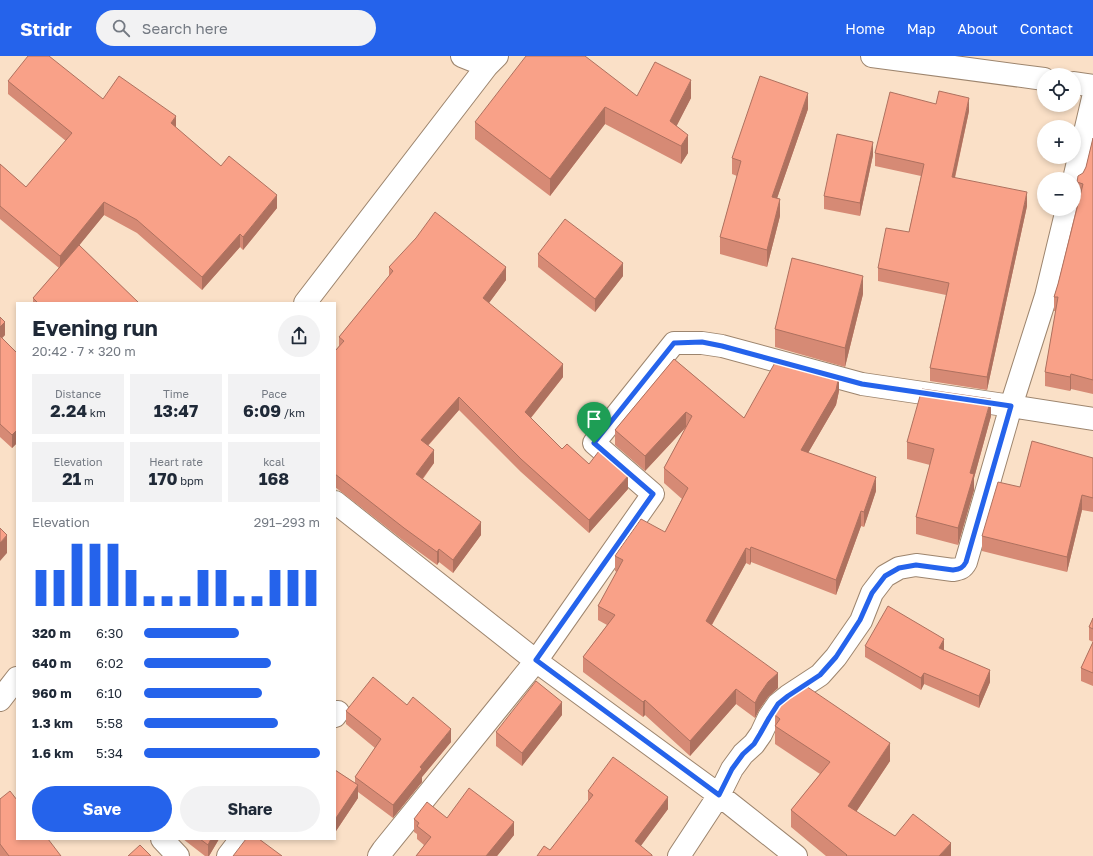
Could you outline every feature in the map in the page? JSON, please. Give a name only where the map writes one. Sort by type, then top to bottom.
[{"type":"street","points":[[306,302],[492,61],[462,56]]},
{"type":"street","points":[[872,56],[1037,78]]},
{"type":"street","points":[[1081,84],[1093,86]]},
{"type":"street","points":[[1076,172],[1093,98]]},
{"type":"street","points":[[679,856],[719,795],[732,769],[743,754],[754,744],[778,704],[820,675],[836,657],[860,620],[872,593],[885,576],[899,568],[916,565],[953,570],[964,566],[1011,406],[1046,296],[1065,216]]},
{"type":"street","points":[[379,856],[536,660],[653,494],[594,443],[674,343],[702,342],[722,346],[862,384],[1093,419]]},
{"type":"street","points":[[336,503],[536,660],[719,795],[796,856]]},
{"type":"street","points":[[0,700],[16,682]]},
{"type":"street","points":[[163,840],[178,856]]},
{"type":"street","points":[[228,856],[240,840]]},
{"type":"building","points":[[28,56],[49,56],[103,99],[119,76],[176,116],[171,123],[221,166],[229,156],[277,195],[243,237],[240,234],[202,277],[137,220],[104,202],[60,256],[0,206],[0,164],[26,187],[72,133],[8,81]]},
{"type":"building","points":[[526,56],[585,56],[637,96],[655,62],[691,80],[670,121],[688,135],[681,146],[605,107],[550,179],[475,122]]},
{"type":"building","points":[[760,76],[808,93],[772,197],[780,199],[767,250],[720,237],[741,161],[732,158]]},
{"type":"building","points":[[939,91],[969,98],[952,177],[1027,192],[987,377],[930,368],[949,283],[878,268],[886,228],[909,232],[924,164],[875,153],[890,92],[936,104]]},
{"type":"building","points":[[837,134],[873,142],[860,203],[824,196]]},
{"type":"building","points":[[1093,138],[1093,380],[1071,374],[1070,377],[1045,372],[1058,297],[1054,297],[1075,216],[1081,216],[1081,192],[1083,184],[1081,183],[1081,174],[1086,167]]},
{"type":"building","points":[[435,212],[506,267],[483,298],[563,364],[525,412],[562,449],[567,444],[589,464],[599,451],[628,476],[589,520],[521,459],[459,397],[421,440],[434,450],[416,474],[481,522],[453,560],[439,549],[437,552],[404,528],[336,475],[336,350],[344,341],[339,337],[393,271],[389,267],[416,238]]},
{"type":"building","points":[[565,219],[623,263],[595,299],[538,254]]},
{"type":"building","points":[[79,245],[138,302],[37,302],[33,298]]},
{"type":"building","points":[[792,258],[863,276],[845,348],[775,329]]},
{"type":"building","points":[[0,317],[5,322],[0,327]]},
{"type":"building","points":[[0,336],[16,352],[16,431],[12,435],[0,424]]},
{"type":"building","points":[[674,359],[744,418],[777,359],[839,376],[836,390],[801,450],[876,477],[864,512],[861,511],[836,580],[751,547],[750,550],[746,548],[706,621],[778,673],[768,682],[755,703],[736,689],[690,741],[645,700],[643,702],[583,657],[615,615],[598,606],[623,560],[615,556],[641,519],[665,532],[688,488],[664,468],[692,416],[686,412],[645,456],[615,430]]},
{"type":"building","points":[[922,389],[991,399],[970,473],[974,474],[958,528],[916,517],[934,449],[907,442]]},
{"type":"building","points":[[1032,441],[1093,458],[1093,498],[1082,495],[1067,557],[982,536],[998,482],[1020,487]]},
{"type":"building","points":[[0,528],[7,535],[0,543]]},
{"type":"building","points":[[888,606],[944,639],[939,648],[990,670],[979,696],[924,673],[921,678],[865,646]]},
{"type":"building","points":[[1093,618],[1093,629],[1089,627]]},
{"type":"building","points":[[1093,642],[1093,673],[1081,668]]},
{"type":"building","points":[[373,677],[407,705],[413,697],[451,729],[420,767],[422,769],[393,805],[355,777],[381,739],[346,711]]},
{"type":"building","points":[[536,681],[562,702],[522,753],[496,732]]},
{"type":"building","points":[[803,684],[890,743],[848,806],[895,836],[913,814],[951,843],[939,856],[846,856],[847,855],[791,810],[830,762],[775,726],[780,719],[775,715],[787,695],[799,686],[801,688]]},
{"type":"building","points":[[613,757],[668,797],[635,841],[652,856],[537,856],[544,846],[550,850],[593,795],[588,791]]},
{"type":"building","points":[[336,771],[358,785],[336,818]]},
{"type":"building","points":[[469,788],[514,822],[486,856],[416,856],[431,837],[417,826],[419,823],[414,819],[427,802],[447,818]]},
{"type":"building","points":[[10,791],[16,799],[16,840],[49,840],[61,856],[9,856],[0,844],[0,799]]},
{"type":"building","points":[[201,840],[210,840],[208,845]]},
{"type":"building","points":[[245,840],[260,840],[282,856],[233,856]]},
{"type":"building","points":[[140,845],[151,856],[128,856]]},
{"type":"route","points":[[702,342],[722,346],[862,384],[1011,406],[964,566],[959,569],[947,570],[916,565],[899,568],[885,576],[872,593],[860,620],[836,657],[820,675],[778,704],[754,744],[743,754],[732,769],[719,795],[536,660],[653,494],[594,443],[674,343],[702,342]]}]
